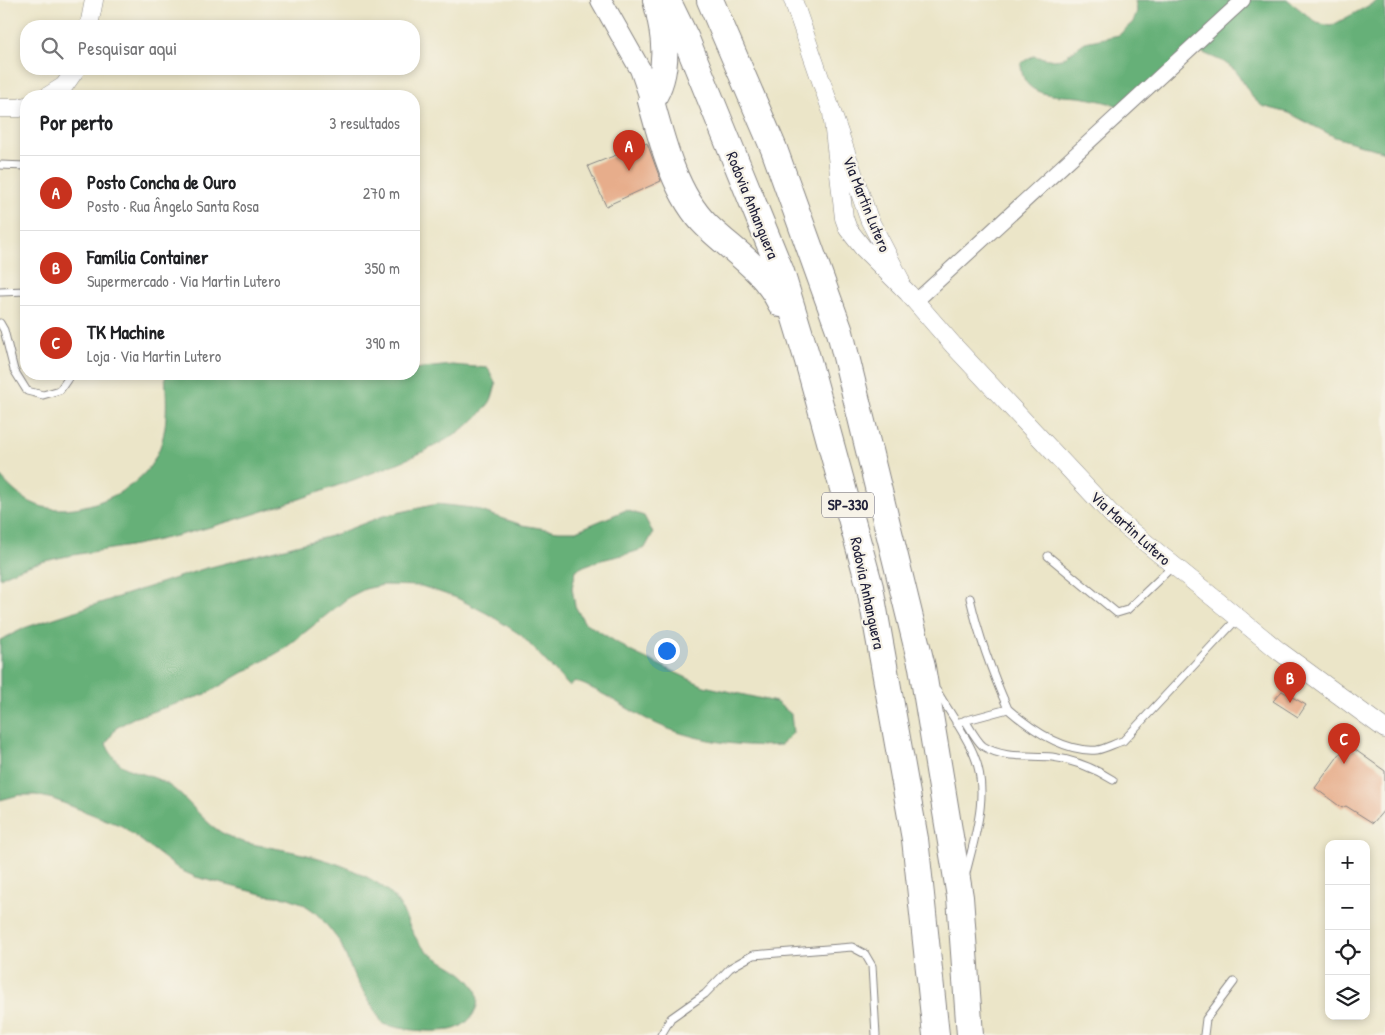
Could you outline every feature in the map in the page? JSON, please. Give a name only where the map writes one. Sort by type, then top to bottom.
[{"type":"highway","points":[[656,0],[662,21],[664,64],[662,80],[651,101],[664,146],[689,203],[706,225],[760,271],[776,292],[808,361]]},
{"type":"highway","name":"Rodovia Anhanguera","points":[[667,0],[686,39],[780,272],[808,361],[870,587],[915,839],[936,1035]]},
{"type":"highway","name":"Rodovia Anhanguera","points":[[710,0],[774,149],[840,332],[922,667],[960,898],[970,1035]]},
{"type":"main road","points":[[601,0],[640,69],[651,101]]},
{"type":"street","points":[[90,20],[94,0]]},
{"type":"street","name":"Via Martin Lutero","points":[[794,0],[868,215],[911,298]]},
{"type":"street","points":[[911,298],[1243,0]]},
{"type":"street","points":[[58,90],[64,86],[72,75]]},
{"type":"street","points":[[0,108],[20,108]]},
{"type":"street","name":"Via Martin Lutero","points":[[832,113],[846,223],[862,248],[911,298],[1114,517],[1238,618],[1385,729]]},
{"type":"street","points":[[846,223],[854,210],[868,215]]},
{"type":"lane","points":[[0,165],[20,166]]},
{"type":"lane","points":[[0,292],[20,291]]},
{"type":"lane","points":[[0,324],[4,330],[14,370],[20,380]]},
{"type":"lane","points":[[20,380],[27,391],[43,395],[60,390],[66,380]]},
{"type":"lane","points":[[1048,556],[1117,613],[1127,610],[1174,566]]},
{"type":"lane","points":[[970,598],[980,637],[1008,709],[1036,733],[1069,746],[1097,750],[1123,741],[1238,618]]},
{"type":"lane","points":[[922,667],[974,755],[980,782],[978,822],[960,898]]},
{"type":"lane","points":[[956,723],[1008,709]]},
{"type":"lane","points":[[965,720],[982,745],[1001,754],[1054,758],[1076,762],[1096,769],[1113,780]]},
{"type":"lane","points":[[661,1035],[671,1018],[705,994],[730,968],[753,956],[852,948],[865,954],[872,966],[876,1035]]},
{"type":"lane","points":[[1204,1035],[1206,1019],[1234,982]]},
{"type":"green space","points":[[1135,0],[1288,0],[1317,23],[1331,26],[1379,0],[1385,0],[1385,152],[1335,137],[1289,113],[1262,106],[1253,98],[1236,71],[1224,62],[1201,52],[1186,54],[1125,108],[1091,99],[1050,95],[1033,89],[1027,83],[1022,74],[1021,63],[1033,56],[1054,60],[1062,59],[1085,42],[1119,35],[1133,22],[1137,11]]},
{"type":"green space","points":[[452,365],[488,368],[496,384],[490,402],[479,416],[464,428],[428,450],[353,480],[279,506],[180,535],[135,545],[56,558],[36,563],[0,578],[0,476],[14,491],[30,502],[43,507],[58,509],[90,505],[121,492],[146,472],[159,450],[166,418],[165,380],[420,380],[420,368]]},
{"type":"green space","points":[[437,504],[472,508],[522,525],[558,531],[576,531],[626,510],[644,516],[653,533],[645,548],[593,562],[576,570],[572,588],[575,606],[584,622],[632,652],[704,686],[776,702],[791,714],[793,733],[781,745],[766,746],[718,742],[671,730],[646,719],[586,685],[575,681],[569,686],[521,635],[490,615],[457,598],[421,586],[383,585],[365,589],[349,597],[284,649],[206,694],[133,718],[116,728],[106,744],[118,762],[125,767],[167,784],[221,832],[246,843],[301,854],[340,865],[365,876],[386,890],[399,904],[414,936],[420,944],[461,973],[473,985],[477,992],[477,1006],[474,1013],[464,1024],[450,1030],[424,1031],[383,1024],[355,978],[340,942],[318,914],[302,903],[286,897],[266,895],[196,877],[180,870],[122,826],[53,799],[36,795],[19,795],[0,800],[0,640],[27,627],[203,569],[331,536],[383,516]]},
{"type":"building","points":[[647,143],[661,181],[606,206],[588,166]]},
{"type":"building","points":[[1282,691],[1306,705],[1298,717],[1273,701]]},
{"type":"building","points":[[1347,744],[1385,771],[1385,809],[1373,823],[1346,806],[1342,808],[1315,788]]},
{"type":"place","name":"Posto Concha de Ouro","points":[[629,171]]},
{"type":"place","name":"Família Container","points":[[1290,703]]},
{"type":"place","name":"TK Machine","points":[[1344,764]]}]
